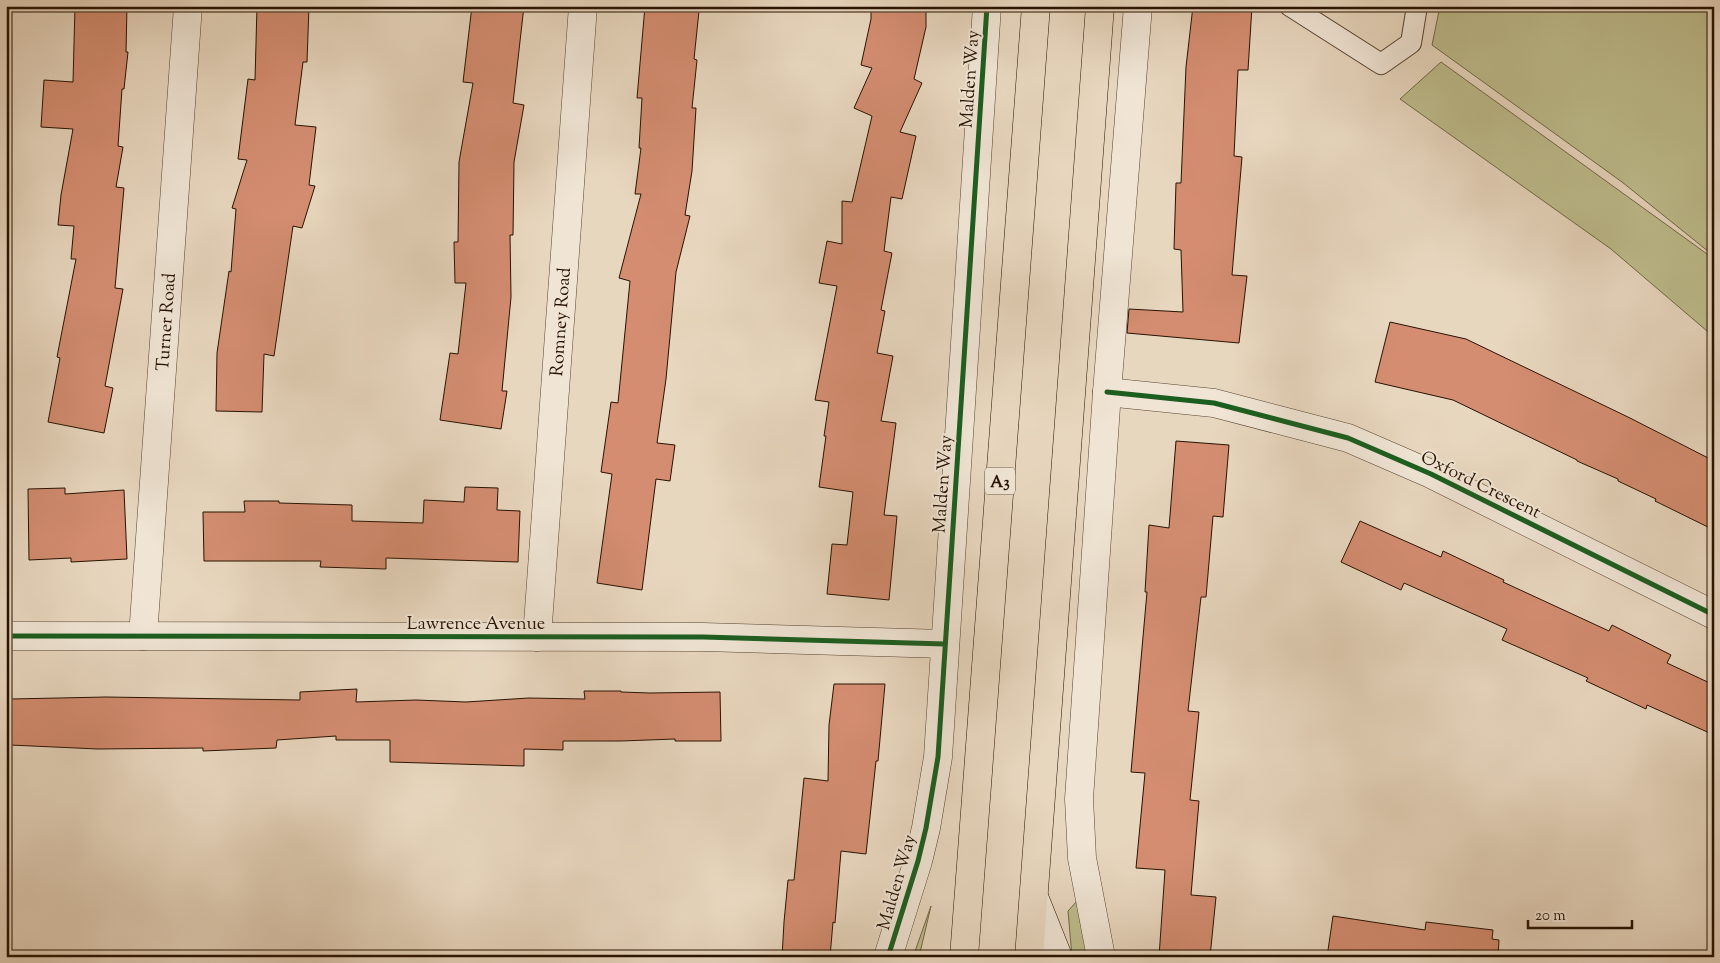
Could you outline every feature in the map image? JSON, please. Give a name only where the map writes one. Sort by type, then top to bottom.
[{"type":"highway","name":"A3","points":[[964,957],[1036,6]]},
{"type":"highway","points":[[1029,957],[1100,6]]},
{"type":"street","name":"Turner Road","points":[[143,636],[188,6]]},
{"type":"street","name":"Romney Road","points":[[537,637],[583,6]]},
{"type":"street","name":"Malden Way","points":[[888,957],[918,861],[926,828],[938,757],[987,6]]},
{"type":"street","points":[[1101,957],[1082,858],[1078,799],[1107,392],[1138,6]]},
{"type":"street","name":"Oxford Crescent","points":[[1107,392],[1214,404],[1348,438],[1431,474],[1714,615]]},
{"type":"street","name":"Lawrence Avenue","points":[[6,636],[703,637],[945,644]]},
{"type":"street","points":[[1034,897],[1058,957]]},
{"type":"street","points":[[950,957],[966,926]]},
{"type":"lane","points":[[1290,6],[1381,64],[1410,43],[1417,6]]},
{"type":"shaded area","points":[[1440,6],[1714,6],[1714,256],[1622,182],[1432,45]]},
{"type":"shaded area","points":[[1441,62],[1714,259],[1714,337],[1611,249],[1400,99]]},
{"type":"shaded area","points":[[1077,901],[1089,957],[1072,957],[1068,911]]},
{"type":"shaded area","points":[[931,906],[919,957],[913,957]]},
{"type":"building","points":[[75,6],[127,6],[126,52],[128,52],[124,89],[122,89],[118,146],[123,147],[116,187],[124,188],[115,288],[123,289],[105,386],[113,388],[104,433],[48,422],[60,358],[57,357],[76,259],[71,259],[74,226],[58,225],[61,195],[73,129],[41,127],[44,80],[73,82]]},
{"type":"building","points":[[257,6],[309,6],[307,62],[303,62],[295,125],[316,127],[309,185],[315,186],[302,228],[293,226],[274,356],[264,354],[262,412],[216,411],[217,353],[229,271],[231,272],[236,209],[232,208],[247,160],[238,159],[248,79],[255,80]]},
{"type":"building","points":[[472,6],[524,6],[513,103],[524,105],[514,162],[513,235],[510,235],[511,297],[502,391],[507,391],[501,429],[440,420],[450,353],[458,354],[466,283],[455,283],[454,242],[458,242],[459,162],[473,83],[463,82]]},
{"type":"building","points":[[645,6],[699,11],[694,59],[697,60],[692,108],[696,108],[692,171],[685,215],[690,216],[676,272],[666,379],[657,443],[675,445],[670,481],[656,479],[642,590],[597,583],[612,474],[601,472],[611,402],[618,403],[630,281],[619,278],[641,194],[635,194],[641,148],[639,148],[642,98],[637,98]]},
{"type":"building","points":[[871,6],[926,6],[926,27],[914,79],[922,83],[900,132],[916,136],[902,199],[891,197],[884,251],[892,253],[881,310],[885,311],[877,353],[893,356],[881,421],[896,423],[884,515],[897,516],[889,600],[827,594],[832,544],[847,545],[853,492],[819,487],[829,402],[815,400],[837,286],[819,283],[827,241],[842,244],[842,201],[852,202],[872,116],[854,108],[872,68],[861,65],[871,19]]},
{"type":"building","points":[[1193,6],[1252,6],[1248,70],[1238,70],[1234,156],[1242,157],[1232,275],[1247,276],[1239,343],[1127,333],[1129,309],[1183,312],[1181,250],[1174,249],[1176,183],[1181,183],[1186,67]]},
{"type":"building","points":[[1390,322],[1466,339],[1630,418],[1714,461],[1714,530],[1655,501],[1656,499],[1618,481],[1618,479],[1453,400],[1375,382]]},
{"type":"building","points":[[1176,441],[1229,445],[1223,517],[1213,516],[1206,597],[1201,597],[1188,711],[1199,712],[1190,800],[1199,801],[1191,895],[1216,897],[1210,957],[1159,957],[1165,870],[1136,868],[1145,773],[1131,772],[1147,592],[1145,592],[1149,525],[1169,528]]},
{"type":"building","points":[[465,487],[498,488],[497,510],[520,511],[518,562],[386,558],[386,569],[320,567],[321,561],[204,561],[203,512],[245,512],[244,501],[279,501],[279,503],[352,505],[352,521],[423,523],[424,500],[464,502]]},
{"type":"building","points":[[65,488],[65,494],[124,490],[127,559],[71,562],[71,558],[29,560],[28,489]]},
{"type":"building","points":[[1360,521],[1441,557],[1443,551],[1504,580],[1503,582],[1609,631],[1612,625],[1671,655],[1667,663],[1714,685],[1714,735],[1647,705],[1646,709],[1586,681],[1588,678],[1502,640],[1507,629],[1404,583],[1401,590],[1341,562]]},
{"type":"building","points":[[834,684],[885,684],[878,761],[876,761],[866,854],[841,851],[830,957],[782,957],[788,880],[794,880],[804,778],[828,781],[829,725]]},
{"type":"building","points":[[357,689],[356,702],[416,700],[466,702],[529,698],[585,699],[584,691],[650,693],[720,692],[721,741],[675,741],[675,739],[563,741],[563,750],[524,749],[524,766],[390,762],[390,740],[336,740],[336,736],[277,740],[276,748],[203,751],[203,748],[98,749],[10,745],[11,699],[106,697],[300,700],[300,692]]},
{"type":"building","points":[[1333,916],[1425,930],[1426,922],[1493,930],[1492,939],[1499,940],[1498,957],[1327,957]]},
{"type":"cycle path","points":[[888,957],[918,861],[926,828],[938,757],[987,6]]},
{"type":"cycle path","points":[[1107,392],[1214,403],[1348,438],[1431,474],[1714,615]]},
{"type":"cycle path","points":[[6,636],[703,637],[945,644]]}]
